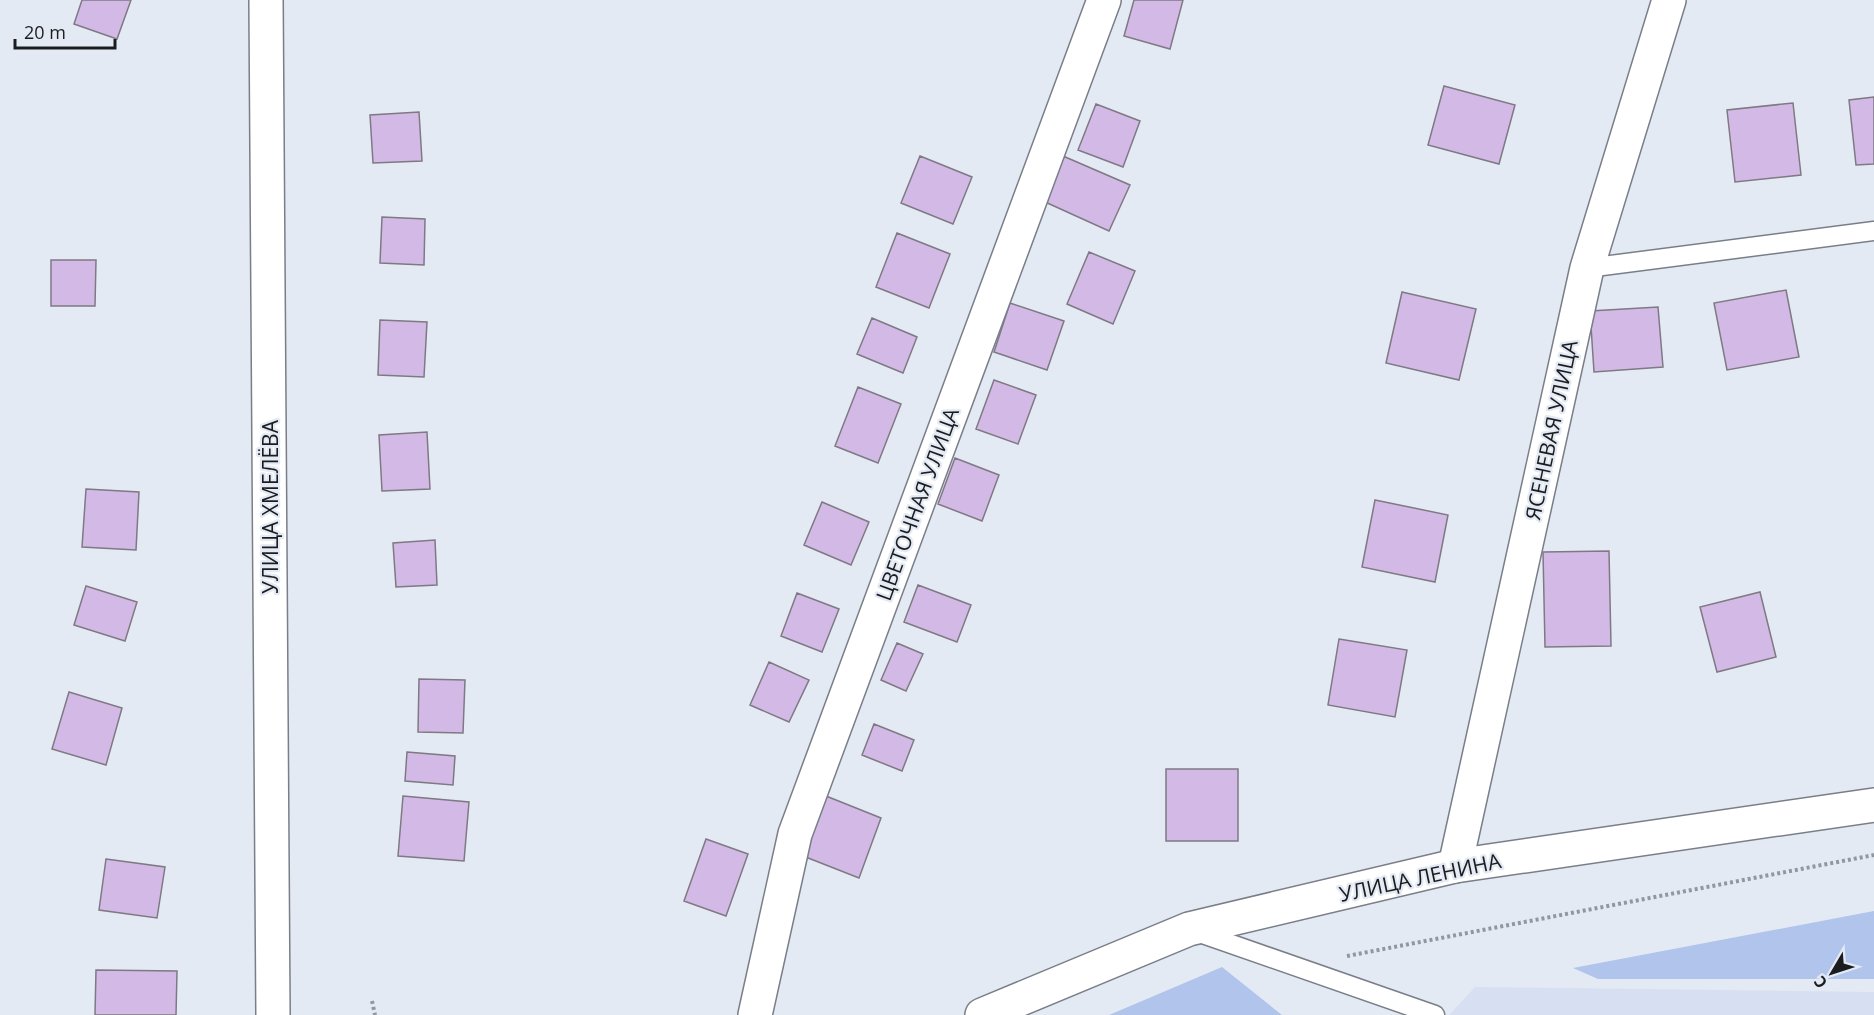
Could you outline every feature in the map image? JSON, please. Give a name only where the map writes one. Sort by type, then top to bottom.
[{"type":"street","name":"УЛИЦА ХМЕЛЁВА","points":[[266,0],[273,1015]]},
{"type":"street","name":"ЦВЕТОЧНАЯ УЛИЦА","points":[[755,1015],[795,834],[1104,0]]},
{"type":"street","name":"ЯСЕНЕВАЯ УЛИЦА","points":[[1455,866],[1587,268],[1669,0]]},
{"type":"street","name":"УЛИЦА ЛЕНИНА","points":[[982,1015],[1189,929],[1455,866],[1874,805]]},
{"type":"lane","points":[[1587,268],[1874,231]]},
{"type":"lane","points":[[1189,929],[1435,1015]]},
{"type":"path","points":[[1294,967],[1874,855]]},
{"type":"path","points":[[372,1001],[375,1015]]},
{"type":"shaded area","points":[[1874,911],[1874,979],[1598,979],[1573,968]]},
{"type":"shaded area","points":[[1222,967],[1282,1015],[1109,1015]]},
{"type":"shaded area","points":[[1475,987],[1874,992],[1874,1015],[1449,1015]]},
{"type":"building","points":[[82,0],[131,0],[117,39],[74,24]]},
{"type":"building","points":[[1134,0],[1183,0],[1170,49],[1124,36]]},
{"type":"building","points":[[1444,86],[1515,105],[1499,164],[1428,145]]},
{"type":"building","points":[[1874,97],[1874,164],[1856,165],[1849,100]]},
{"type":"building","points":[[1793,103],[1801,175],[1735,182],[1727,110]]},
{"type":"building","points":[[1096,104],[1140,121],[1123,167],[1078,150]]},
{"type":"building","points":[[419,112],[422,161],[373,163],[370,115]]},
{"type":"building","points":[[920,156],[972,177],[953,224],[901,203]]},
{"type":"building","points":[[1063,156],[1130,185],[1109,231],[1043,201]]},
{"type":"building","points":[[382,217],[425,219],[424,265],[380,263]]},
{"type":"building","points":[[897,233],[950,254],[929,308],[876,287]]},
{"type":"building","points":[[1089,252],[1135,271],[1113,324],[1067,304]]},
{"type":"building","points":[[51,260],[96,260],[95,306],[51,306]]},
{"type":"building","points":[[1786,290],[1799,357],[1727,370],[1714,303]]},
{"type":"building","points":[[1402,292],[1476,309],[1459,380],[1386,363]]},
{"type":"building","points":[[1010,303],[1064,321],[1047,370],[994,352]]},
{"type":"building","points":[[1658,307],[1663,367],[1594,372],[1590,311]]},
{"type":"building","points":[[872,318],[917,337],[903,373],[857,354]]},
{"type":"building","points":[[380,320],[427,322],[424,377],[378,375]]},
{"type":"building","points":[[994,380],[1036,395],[1018,444],[976,429]]},
{"type":"building","points":[[858,387],[901,404],[878,463],[835,446]]},
{"type":"building","points":[[427,432],[430,489],[382,491],[379,435]]},
{"type":"building","points":[[955,458],[999,475],[982,521],[938,504]]},
{"type":"building","points":[[86,489],[139,492],[136,550],[82,547]]},
{"type":"building","points":[[1375,500],[1448,515],[1435,582],[1362,567]]},
{"type":"building","points":[[822,502],[869,522],[851,565],[804,545]]},
{"type":"building","points":[[435,540],[437,585],[396,587],[393,543]]},
{"type":"building","points":[[1609,551],[1611,646],[1545,647],[1543,552]]},
{"type":"building","points":[[918,585],[971,605],[957,642],[904,622]]},
{"type":"building","points":[[86,586],[137,602],[125,641],[74,625]]},
{"type":"building","points":[[1760,592],[1776,657],[1717,672],[1700,607]]},
{"type":"building","points":[[797,593],[839,609],[822,652],[781,636]]},
{"type":"building","points":[[1339,639],[1407,650],[1395,717],[1328,705]]},
{"type":"building","points":[[897,643],[923,654],[906,691],[881,680]]},
{"type":"building","points":[[769,662],[809,680],[789,722],[750,705]]},
{"type":"building","points":[[419,679],[465,680],[463,733],[418,732]]},
{"type":"building","points":[[69,692],[122,708],[106,765],[52,749]]},
{"type":"building","points":[[874,724],[914,740],[902,771],[862,755]]},
{"type":"building","points":[[407,752],[455,756],[453,785],[405,781]]},
{"type":"building","points":[[1166,769],[1238,769],[1238,841],[1166,841]]},
{"type":"building","points":[[821,794],[881,818],[859,878],[798,854]]},
{"type":"building","points":[[403,796],[469,802],[464,861],[398,856]]},
{"type":"building","points":[[706,839],[748,854],[726,916],[684,901]]},
{"type":"building","points":[[106,859],[165,867],[157,918],[99,910]]},
{"type":"building","points":[[96,970],[177,971],[176,1015],[95,1015]]}]
